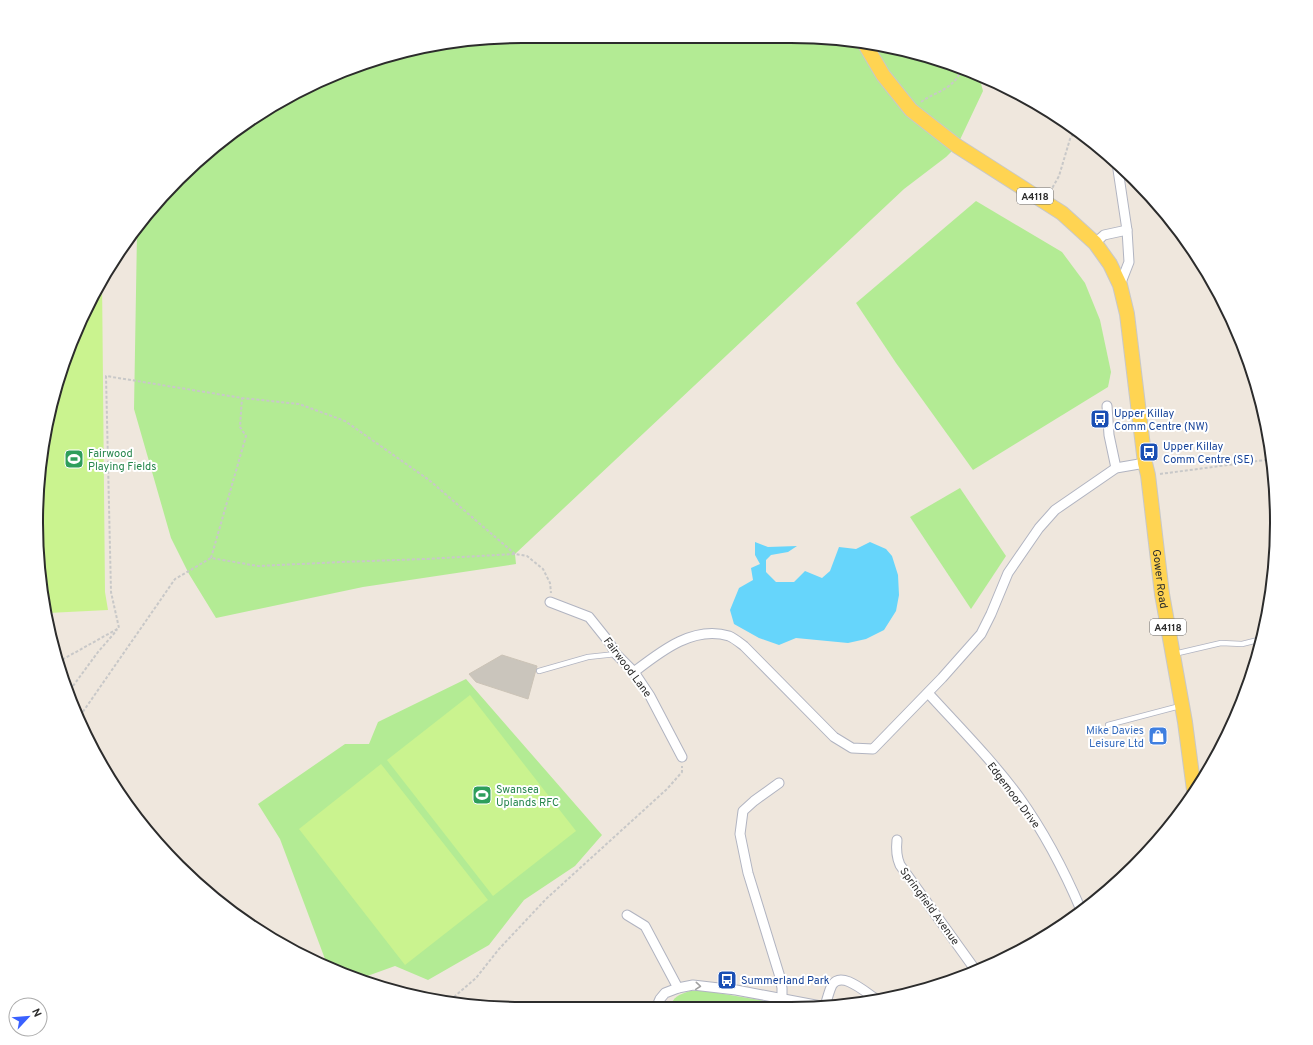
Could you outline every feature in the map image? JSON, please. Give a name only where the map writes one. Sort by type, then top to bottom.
[{"type":"main road","name":"A4118","points":[[868,49],[883,75],[911,110],[957,146],[1062,213],[1094,243],[1110,264],[1120,285],[1127,314],[1146,469]]},
{"type":"main road","name":"Gower Road","points":[[1146,469],[1162,594],[1182,705],[1193,783]]},
{"type":"street","points":[[1118,172],[1129,262],[1120,285]]},
{"type":"street","points":[[1094,243],[1104,235],[1126,230]]},
{"type":"street","points":[[1107,406],[1109,435],[1116,468]]},
{"type":"street","points":[[634,672],[658,653],[685,639],[710,633],[730,636],[744,646],[834,737],[852,748],[873,749],[928,693],[980,634],[991,614],[1008,573],[1039,528],[1055,510],[1116,468],[1146,469]]},
{"type":"street","name":"Fairwood Lane","points":[[550,602],[589,617],[609,642],[616,654],[634,672],[650,696],[682,757]]},
{"type":"street","name":"Edgemoor Drive","points":[[928,693],[992,763],[1038,825],[1056,857],[1079,905]]},
{"type":"street","points":[[779,783],[743,811],[740,834],[748,873],[780,977],[782,998]]},
{"type":"street","name":"Springfield Avenue","points":[[897,840],[896,853],[900,865],[973,966]]},
{"type":"street","points":[[627,915],[645,926],[678,988]]},
{"type":"street","points":[[828,1000],[832,985],[841,979],[847,980],[870,995]]},
{"type":"street","points":[[659,1002],[665,993],[678,988],[693,985],[736,990],[800,1002]]},
{"type":"lane","points":[[1173,654],[1221,643],[1242,644],[1255,641]]},
{"type":"lane","points":[[538,671],[588,657],[616,654]]},
{"type":"lane","points":[[1108,725],[1182,705]]},
{"type":"path","points":[[911,110],[930,95],[947,88],[960,74]]},
{"type":"path","points":[[1045,202],[1059,176],[1072,135]]},
{"type":"path","points":[[119,628],[110,592],[106,376],[160,386],[242,398],[299,404],[345,422],[429,480],[515,554]]},
{"type":"path","points":[[211,558],[246,436],[240,427],[242,398]]},
{"type":"path","points":[[1146,469],[1266,460]]},
{"type":"path","points":[[82,713],[175,578],[211,558],[258,566],[425,560],[515,554],[527,556],[543,569],[550,583],[550,602]]},
{"type":"path","points":[[63,659],[119,628]]},
{"type":"path","points":[[72,687],[98,652],[119,628]]},
{"type":"path","points":[[454,997],[476,978],[499,949],[546,899],[667,789],[682,772],[682,757]]},
{"type":"green space","points":[[790,43],[822,44],[884,52],[945,68],[981,82],[983,91],[957,146],[946,157],[904,189],[515,554],[516,564],[363,587],[216,618],[189,574],[171,538],[134,409],[137,238],[162,206],[183,183],[231,142],[283,107],[310,92],[339,79],[398,59],[460,47],[491,44]]},
{"type":"green space","points":[[976,201],[1062,252],[1085,283],[1100,320],[1111,372],[1108,387],[973,470],[896,363],[856,303]]},
{"type":"green space","name":"Fairwood Playing Fields","points":[[102,292],[105,592],[108,610],[51,613],[44,554],[43,522],[47,460],[59,398],[79,339]]},
{"type":"green space","points":[[960,488],[1006,556],[971,609],[910,517]]},
{"type":"green space","points":[[466,679],[602,835],[575,866],[524,900],[489,945],[428,980],[395,966],[366,976],[325,960],[280,839],[258,804],[345,744],[369,744],[378,722]]},
{"type":"green space","name":"Swansea Uplands RFC","points":[[470,695],[576,831],[493,896],[387,760]]},
{"type":"green space","points":[[381,764],[488,900],[405,965],[299,829]]},
{"type":"green space","points":[[690,991],[706,991],[771,1002],[672,1002],[677,996]]},
{"type":"water","points":[[755,542],[768,547],[797,546],[788,552],[771,555],[766,560],[766,572],[776,582],[794,582],[805,571],[822,578],[830,571],[839,547],[856,549],[870,542],[886,549],[892,556],[898,575],[899,595],[896,611],[884,630],[866,639],[848,643],[796,638],[779,645],[759,638],[734,624],[730,610],[739,588],[753,580],[751,568],[760,564],[755,555]]},
{"type":"building","points":[[502,655],[537,666],[528,699],[476,682],[469,674]]},
{"type":"place","name":"Upper Killay Comm Centre (NW)","points":[[1100,419]]},
{"type":"place","name":"Upper Killay Comm Centre (SE)","points":[[1149,452]]},
{"type":"place","name":"Fairwood Playing Fields","points":[[74,459]]},
{"type":"place","name":"Mike Davies Leisure Ltd","points":[[1158,736]]},
{"type":"place","name":"Swansea Uplands RFC","points":[[482,795]]},
{"type":"place","name":"Summerland Park","points":[[727,980]]}]
